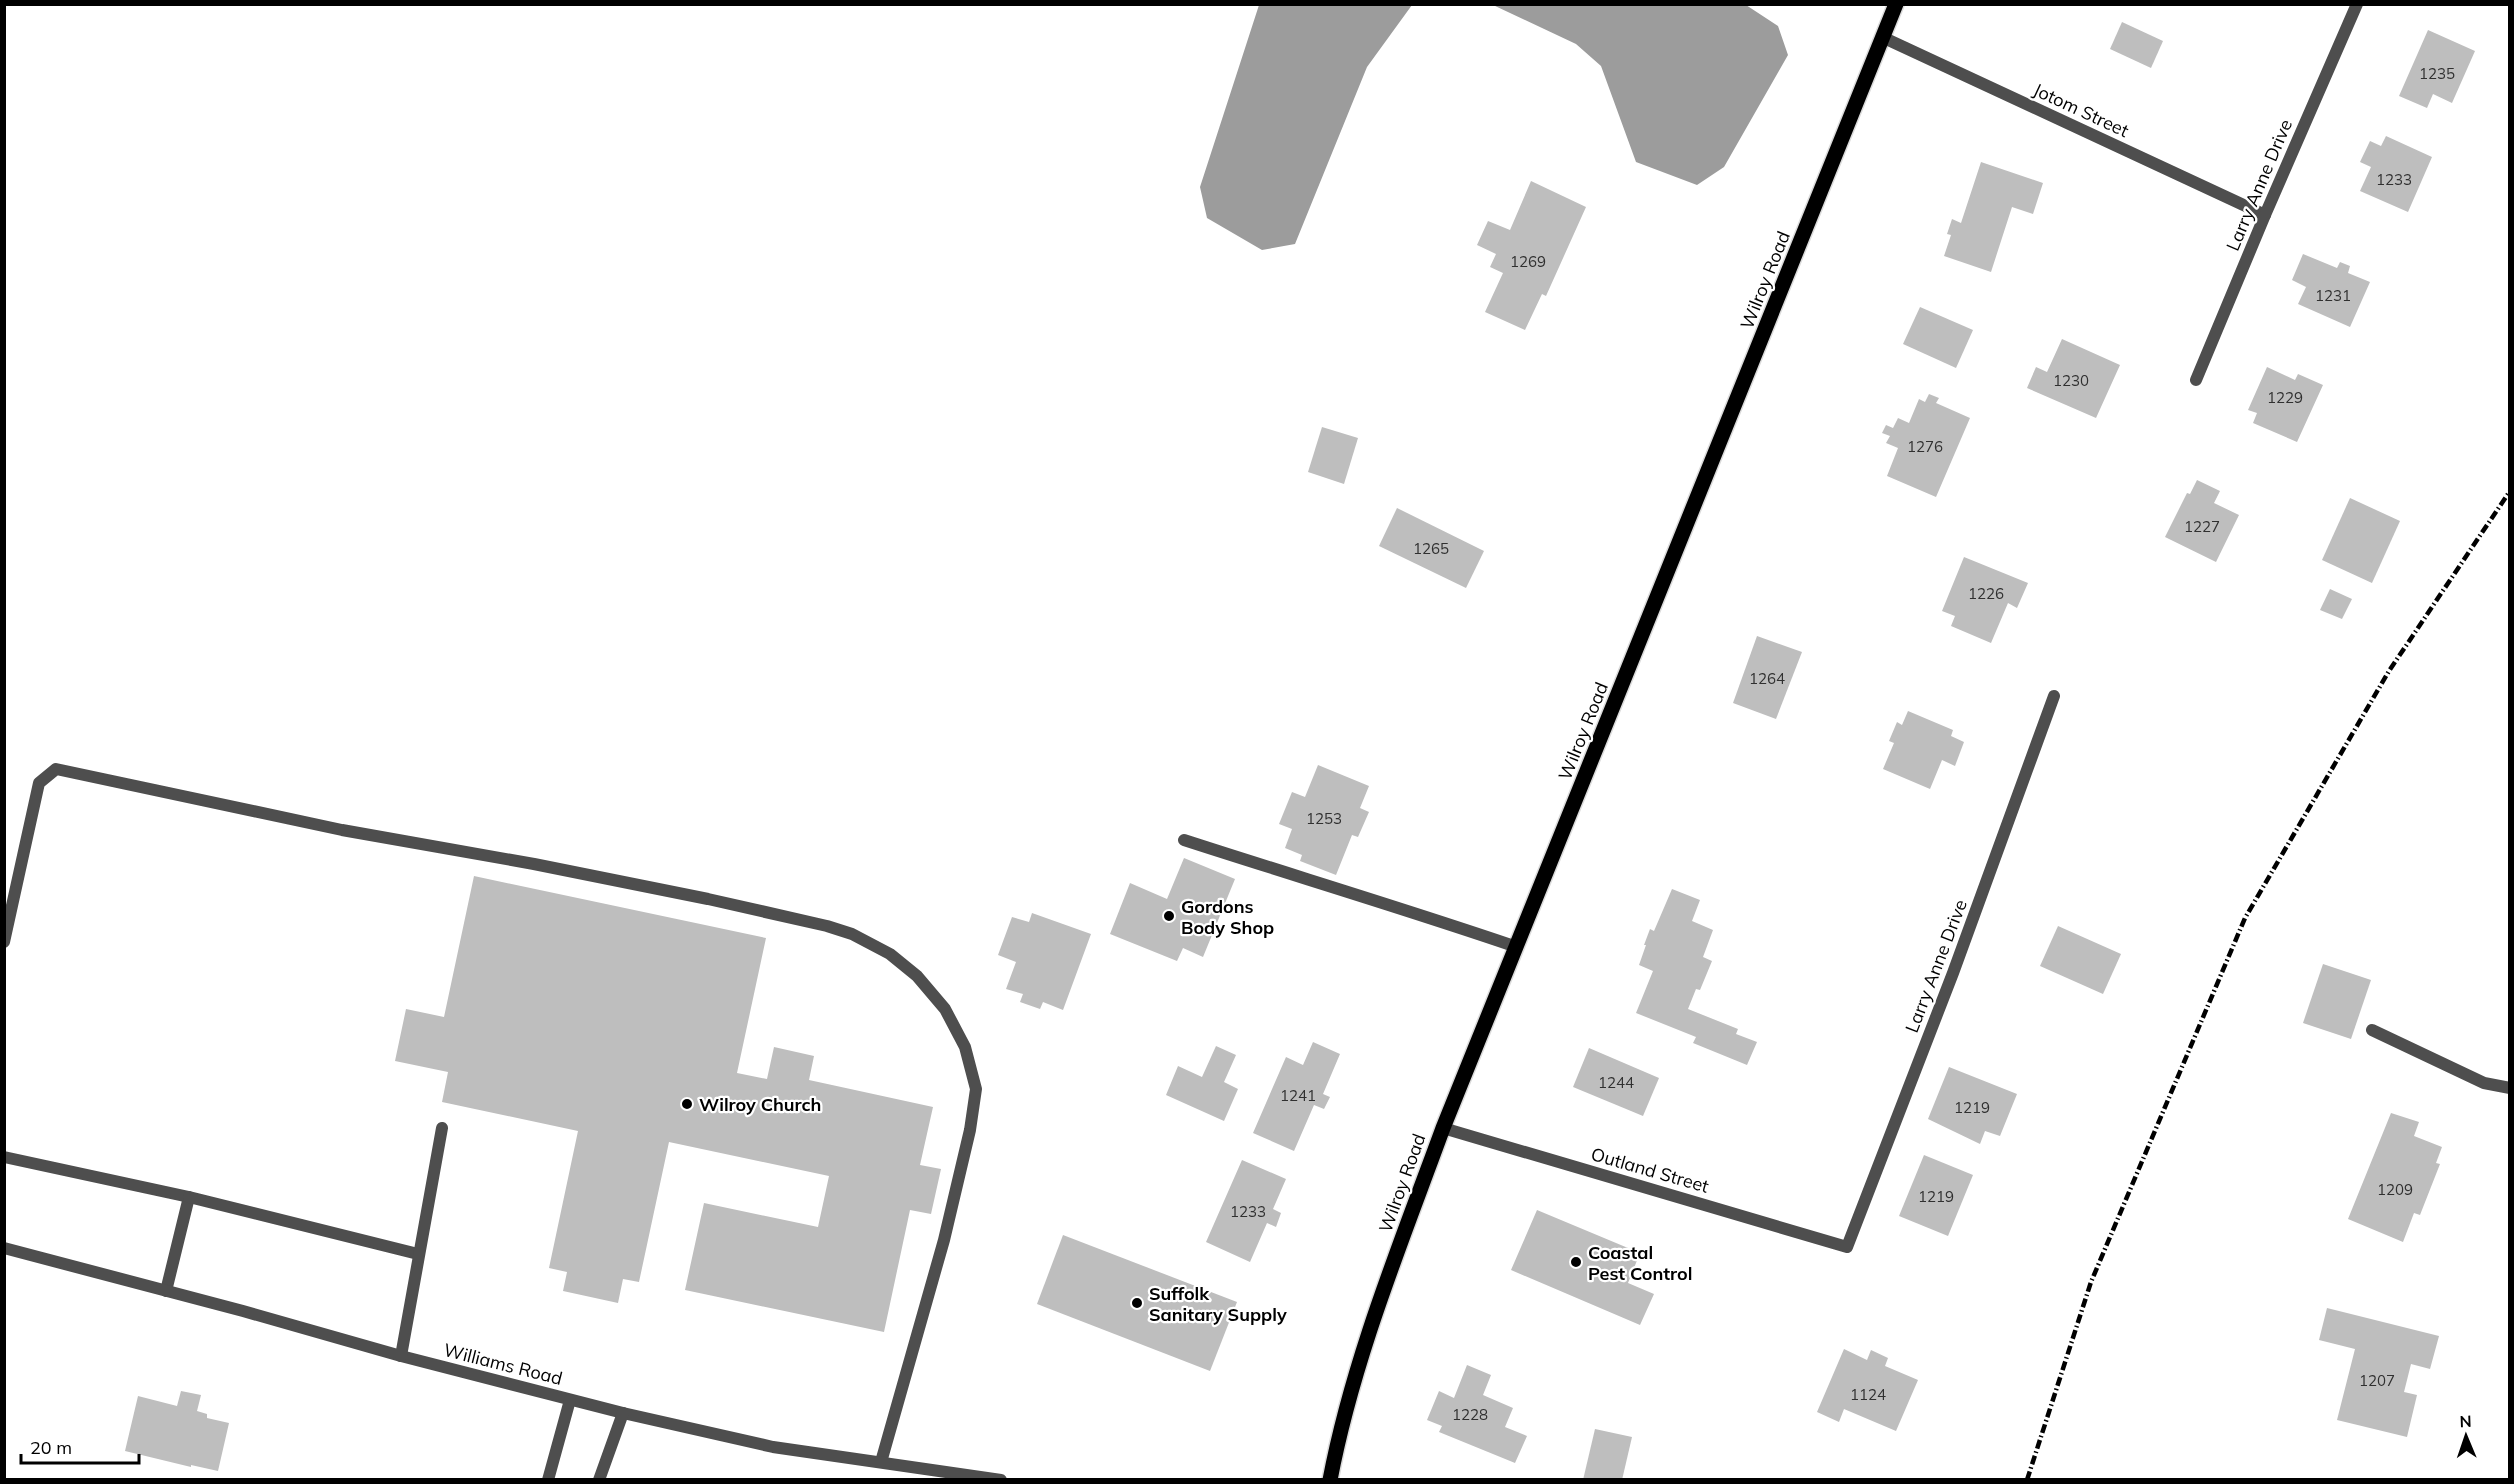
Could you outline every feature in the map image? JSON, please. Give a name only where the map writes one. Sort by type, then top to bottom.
[{"type":"main road","name":"Wilroy Road","points":[[1329,1479],[1336,1446],[1380,1297],[1443,1128],[1896,4]]},
{"type":"street","name":"Larry Anne Drive","points":[[2196,380],[2357,4]]},
{"type":"street","name":"Jotom Street","points":[[1882,37],[2265,215]]},
{"type":"street","name":"Larry Anne Drive","points":[[1847,1247],[1953,973],[2055,696]]},
{"type":"street","points":[[4,942],[39,783],[56,769],[342,830],[534,864],[708,899],[827,926],[852,934],[890,954],[917,976],[945,1009],[965,1047],[976,1089],[970,1130],[944,1240],[881,1462]]},
{"type":"street","points":[[1184,840],[1296,877],[1412,910],[1516,947]]},
{"type":"street","points":[[2372,1030],[2484,1083],[2510,1088]]},
{"type":"street","points":[[401,1356],[442,1128]]},
{"type":"street","name":"Outland Street","points":[[1443,1128],[1847,1247]]},
{"type":"street","points":[[4,1157],[189,1197],[418,1254]]},
{"type":"street","points":[[166,1291],[189,1197]]},
{"type":"street","name":"Williams Road","points":[[4,1248],[401,1356],[623,1413],[773,1447],[1001,1479]]},
{"type":"street","points":[[548,1479],[570,1400]]},
{"type":"street","points":[[599,1479],[623,1413]]},
{"type":"shaded area","points":[[1259,5],[1412,5],[1367,67],[1295,244],[1262,250],[1207,218],[1200,187]]},
{"type":"shaded area","points":[[1493,5],[1746,5],[1778,26],[1788,55],[1724,167],[1697,185],[1636,162],[1601,66],[1576,44]]},
{"type":"building","points":[[2122,22],[2163,41],[2151,68],[2110,49]]},
{"type":"building","points":[[2428,30],[2475,51],[2452,103],[2433,94],[2427,108],[2399,96]]},
{"type":"building","points":[[2386,136],[2432,157],[2408,212],[2360,191],[2371,167],[2360,162],[2370,141],[2381,146]]},
{"type":"building","points":[[1981,162],[2043,183],[2033,214],[2012,207],[1991,272],[1944,256],[1951,235],[1947,234],[1952,219],[1961,223]]},
{"type":"building","points":[[1531,181],[1586,207],[1546,296],[1542,294],[1525,330],[1485,312],[1503,273],[1490,267],[1496,254],[1477,245],[1488,221],[1510,230]]},
{"type":"building","points":[[2303,254],[2337,268],[2340,262],[2350,266],[2348,273],[2370,282],[2350,327],[2298,304],[2306,287],[2292,280]]},
{"type":"building","points":[[1920,307],[1973,330],[1956,368],[1903,344]]},
{"type":"building","points":[[2062,339],[2120,365],[2096,418],[2027,388],[2036,367],[2047,372]]},
{"type":"building","points":[[2267,367],[2295,380],[2298,374],[2323,385],[2297,442],[2253,423],[2257,413],[2248,410]]},
{"type":"building","points":[[1929,394],[1939,398],[1936,403],[1970,418],[1936,497],[1887,476],[1898,448],[1886,443],[1890,436],[1882,433],[1886,425],[1893,428],[1898,418],[1909,423],[1919,399],[1925,402]]},
{"type":"building","points":[[1322,427],[1358,438],[1344,484],[1308,472]]},
{"type":"building","points":[[2197,480],[2220,491],[2214,503],[2239,515],[2216,562],[2165,537],[2187,493],[2190,494]]},
{"type":"building","points":[[2350,498],[2400,521],[2372,583],[2322,560]]},
{"type":"building","points":[[1397,508],[1484,551],[1466,588],[1379,546]]},
{"type":"building","points":[[1964,557],[2028,583],[2017,608],[2008,603],[1991,643],[1951,626],[1955,616],[1942,611]]},
{"type":"building","points":[[2330,589],[2352,599],[2342,619],[2320,610]]},
{"type":"building","points":[[1757,636],[1802,652],[1776,719],[1733,703]]},
{"type":"building","points":[[1908,711],[1953,730],[1951,736],[1964,742],[1955,766],[1942,760],[1930,789],[1883,769],[1894,743],[1889,741],[1897,722],[1902,725]]},
{"type":"building","points":[[1318,765],[1369,786],[1360,808],[1369,812],[1358,837],[1352,835],[1336,875],[1300,861],[1302,855],[1285,848],[1292,829],[1279,824],[1292,792],[1305,797]]},
{"type":"building","name":"Gordons Body Shop","points":[[1184,858],[1235,879],[1203,957],[1183,948],[1177,961],[1110,934],[1130,883],[1167,899]]},
{"type":"building","name":"Wilroy Church","points":[[474,876],[766,938],[737,1073],[767,1079],[774,1047],[814,1056],[809,1080],[933,1107],[920,1165],[941,1169],[931,1214],[910,1210],[884,1332],[685,1290],[704,1203],[818,1227],[829,1176],[669,1142],[639,1282],[623,1279],[618,1303],[563,1291],[567,1272],[549,1268],[578,1131],[442,1102],[448,1072],[395,1061],[406,1009],[444,1017]]},
{"type":"building","points":[[1672,889],[1700,900],[1692,921],[1713,930],[1703,957],[1712,961],[1700,990],[1696,989],[1688,1009],[1738,1029],[1736,1034],[1757,1042],[1747,1065],[1693,1043],[1696,1037],[1636,1013],[1653,971],[1639,965],[1646,945],[1644,945],[1650,929],[1654,931]]},
{"type":"building","points":[[1032,913],[1091,934],[1063,1010],[1043,1002],[1040,1009],[1020,1002],[1023,994],[1006,989],[1016,962],[998,955],[1012,917],[1029,922]]},
{"type":"building","points":[[2058,926],[2121,954],[2103,994],[2040,966]]},
{"type":"building","points":[[2323,964],[2371,980],[2351,1039],[2303,1023]]},
{"type":"building","points":[[1313,1042],[1340,1054],[1323,1094],[1330,1097],[1324,1109],[1314,1105],[1294,1151],[1253,1133],[1286,1057],[1303,1065]]},
{"type":"building","points":[[1216,1046],[1236,1055],[1224,1082],[1238,1089],[1224,1121],[1166,1095],[1178,1066],[1202,1077]]},
{"type":"building","points":[[1589,1048],[1659,1078],[1643,1116],[1573,1087]]},
{"type":"building","points":[[1949,1067],[2017,1094],[2000,1136],[1985,1131],[1980,1144],[1928,1119]]},
{"type":"building","points":[[2391,1113],[2419,1122],[2414,1136],[2442,1147],[2436,1163],[2440,1164],[2420,1215],[2414,1213],[2403,1242],[2348,1219]]},
{"type":"building","points":[[1924,1155],[1973,1175],[1948,1236],[1899,1216]]},
{"type":"building","points":[[1242,1160],[1286,1179],[1273,1209],[1281,1213],[1276,1227],[1267,1223],[1250,1262],[1206,1242]]},
{"type":"building","name":"Coastal Pest Control","points":[[1537,1210],[1640,1253],[1628,1283],[1654,1294],[1640,1325],[1511,1270]]},
{"type":"building","name":"Suffolk Sanitary Supply","points":[[1063,1235],[1237,1302],[1210,1371],[1037,1304]]},
{"type":"building","points":[[2327,1308],[2439,1336],[2430,1369],[2411,1364],[2404,1392],[2417,1395],[2407,1437],[2337,1420],[2355,1349],[2319,1340]]},
{"type":"building","points":[[1844,1349],[1867,1360],[1871,1350],[1888,1358],[1885,1366],[1918,1380],[1896,1431],[1844,1409],[1839,1422],[1817,1412]]},
{"type":"building","points":[[1467,1365],[1491,1375],[1483,1395],[1513,1408],[1505,1427],[1527,1436],[1515,1463],[1439,1432],[1442,1426],[1427,1420],[1439,1391],[1454,1398]]},
{"type":"building","points":[[181,1391],[201,1395],[197,1411],[207,1414],[207,1418],[229,1423],[218,1471],[125,1451],[138,1396],[177,1406]]},
{"type":"building","points":[[1595,1429],[1632,1437],[1622,1480],[1583,1480]]},
{"type":"railway","points":[[2027,1480],[2091,1282],[2245,918],[2389,671],[2510,491]]},
{"type":"place","name":"Gordons Body Shop","points":[[1169,916]]},
{"type":"place","name":"Wilroy Church","points":[[687,1104]]},
{"type":"place","name":"Coastal Pest Control","points":[[1576,1262]]},
{"type":"place","name":"Suffolk Sanitary Supply","points":[[1137,1303]]}]
